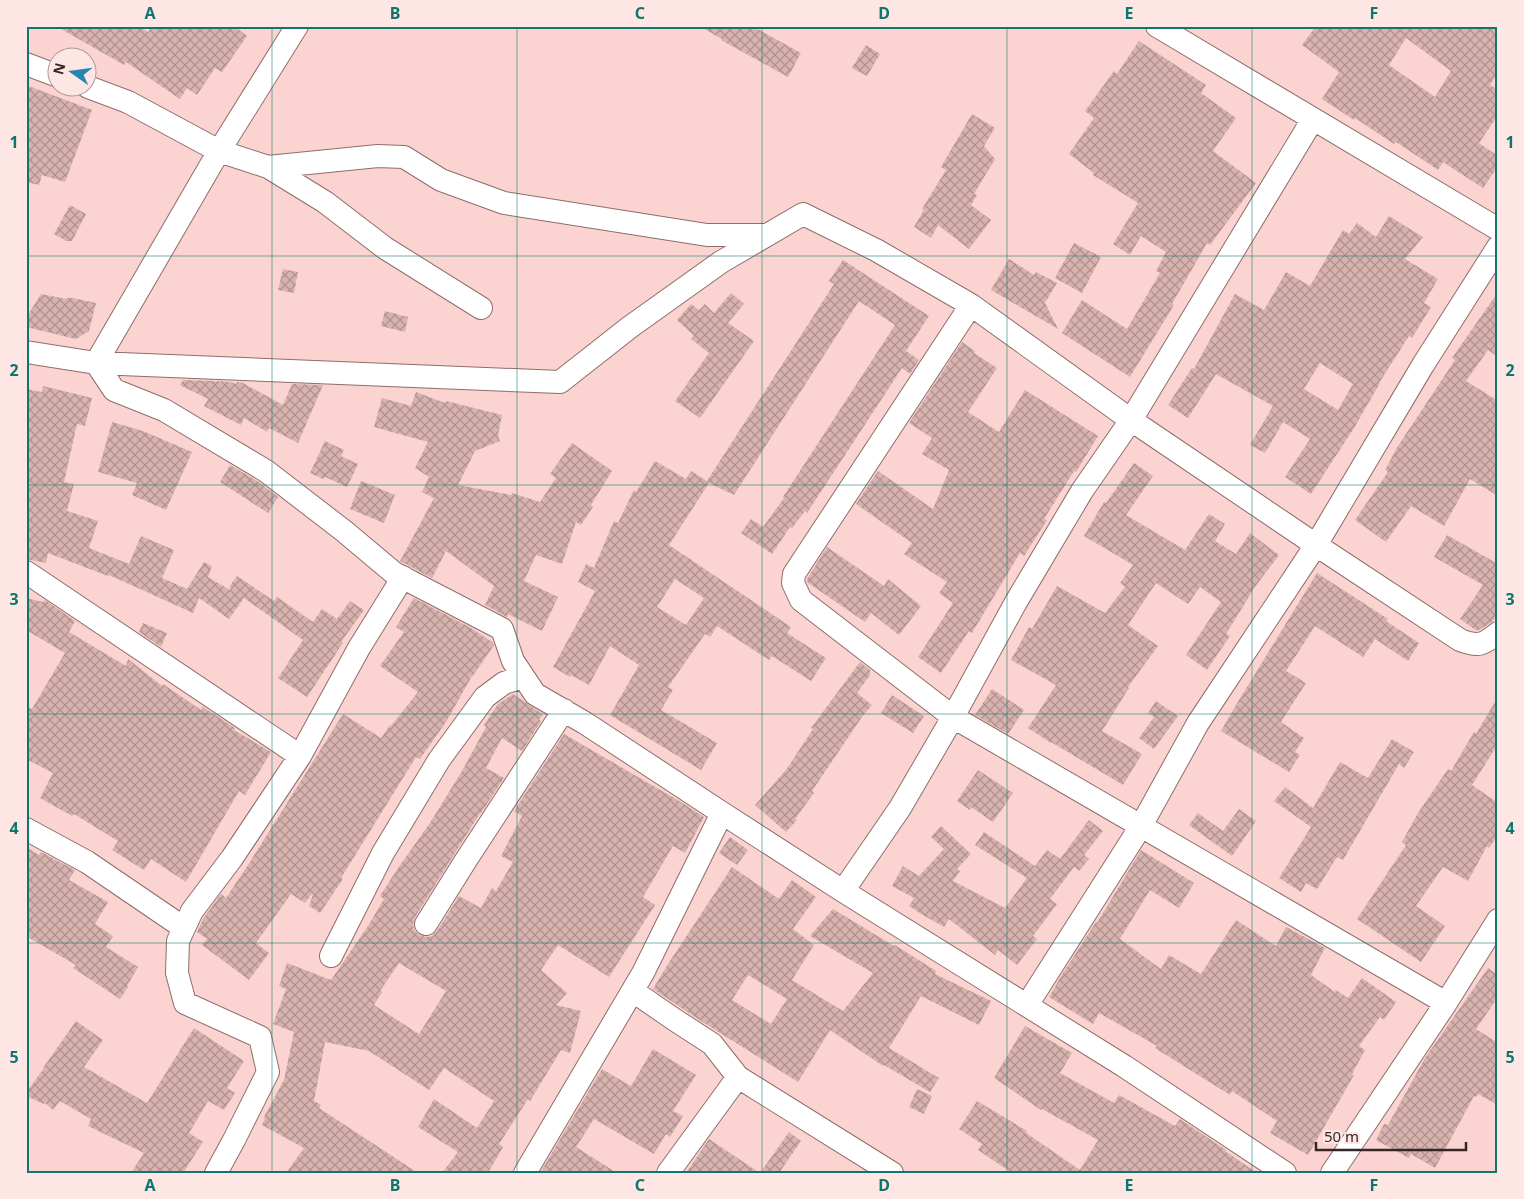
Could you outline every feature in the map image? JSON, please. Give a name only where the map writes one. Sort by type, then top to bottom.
[{"type":"street","points":[[96,363],[219,150],[296,26]]},
{"type":"street","points":[[1157,26],[1498,229]]},
{"type":"street","points":[[26,64],[48,72]]},
{"type":"street","points":[[98,91],[128,102],[219,150],[268,167],[325,202],[385,248],[481,308]]},
{"type":"street","points":[[843,891],[900,808],[953,718],[1016,602],[1082,491],[1131,420],[1313,119]]},
{"type":"street","points":[[268,167],[378,156],[404,157],[441,180],[504,203],[707,235],[767,235]]},
{"type":"street","points":[[26,352],[96,363],[560,382],[630,327],[721,262],[803,214],[876,250],[971,306],[1131,420],[1460,640],[1472,644],[1482,644],[1498,633]]},
{"type":"street","points":[[1027,1005],[1141,826],[1198,724],[1316,544],[1423,365],[1498,248]]},
{"type":"street","points":[[971,306],[794,574],[793,583],[802,600],[953,718],[1446,1002]]},
{"type":"street","points":[[96,363],[114,390],[164,410],[266,471],[344,531],[394,573],[502,629],[512,661],[535,694],[586,723],[843,891],[1124,1066],[1285,1173]]},
{"type":"street","points":[[26,572],[300,756]]},
{"type":"street","points":[[216,1173],[268,1072],[260,1037],[185,1003],[177,973],[178,941],[192,911],[232,858],[300,756],[359,648],[403,577]]},
{"type":"street","points":[[331,956],[383,854],[440,760],[485,697],[504,683],[523,677]]},
{"type":"street","points":[[426,924],[564,710]]},
{"type":"street","points":[[525,1173],[633,991],[722,813]]},
{"type":"street","points":[[26,830],[87,862],[184,928]]},
{"type":"street","points":[[1332,1173],[1446,1002],[1498,920]]},
{"type":"street","points":[[633,991],[712,1044],[738,1077],[892,1173]]},
{"type":"street","points":[[668,1173],[738,1077]]},
{"type":"building","points":[[56,26],[137,26],[148,32],[152,26],[234,26],[247,36],[222,72],[215,68],[197,95],[187,88],[180,99],[126,62],[124,65],[98,50],[98,48],[94,48]]},
{"type":"building","points":[[699,26],[752,26],[801,53],[788,77]]},
{"type":"building","points":[[1316,26],[1498,26],[1498,72],[1490,85],[1498,90],[1498,115],[1479,143],[1498,156],[1498,166],[1483,188],[1443,162],[1438,170],[1396,142],[1394,144],[1322,99],[1339,72],[1302,45]],"holes":[[[1406,38],[1451,71],[1435,97],[1389,65]]]},
{"type":"building","points":[[1139,41],[1206,85],[1201,93],[1236,118],[1213,151],[1256,183],[1210,245],[1207,243],[1172,304],[1174,305],[1130,377],[1062,333],[1082,300],[1127,329],[1160,273],[1156,271],[1166,252],[1141,236],[1130,255],[1113,244],[1138,203],[1093,175],[1094,173],[1069,154],[1094,118],[1085,111],[1114,71],[1117,74]]},
{"type":"building","points":[[866,45],[880,54],[867,76],[852,68]]},
{"type":"building","points":[[26,85],[48,93],[48,98],[60,98],[92,110],[65,182],[42,175],[39,185],[26,182]]},
{"type":"building","points":[[972,114],[995,128],[984,146],[995,159],[974,194],[977,195],[971,205],[991,220],[969,249],[938,225],[931,238],[914,227],[924,210],[922,209],[946,170],[941,167]]},
{"type":"building","points":[[70,205],[86,214],[72,241],[66,241],[54,234]]},
{"type":"building","points":[[1389,216],[1423,237],[1405,259],[1438,279],[1424,303],[1431,307],[1412,338],[1409,336],[1379,383],[1354,428],[1311,494],[1285,477],[1310,439],[1283,422],[1265,453],[1250,445],[1273,406],[1216,374],[1188,418],[1168,405],[1192,368],[1194,369],[1235,294],[1264,310],[1286,272],[1310,286],[1343,230],[1349,234],[1357,223],[1376,237]],"holes":[[[1320,363],[1353,384],[1338,410],[1304,389]]]},
{"type":"building","points":[[1074,243],[1101,257],[1082,293],[1055,278]]},
{"type":"building","points":[[1009,259],[1034,275],[1036,272],[1057,283],[1045,303],[1058,329],[991,290]]},
{"type":"building","points":[[843,260],[929,316],[906,351],[919,360],[910,374],[902,368],[807,513],[805,511],[792,528],[790,527],[772,554],[741,533],[751,519],[763,527],[784,498],[895,325],[859,301],[734,495],[709,483],[669,545],[791,627],[787,633],[826,658],[811,681],[772,656],[769,660],[717,626],[710,637],[705,634],[668,687],[673,690],[661,710],[717,743],[701,770],[610,715],[639,665],[610,646],[589,685],[553,667],[595,591],[578,582],[586,564],[594,568],[614,521],[618,523],[634,490],[636,492],[655,461],[686,479],[691,471],[707,481],[834,284],[829,281]],"holes":[[[675,579],[704,598],[686,625],[657,607]]]},
{"type":"building","points":[[283,269],[298,272],[294,293],[278,290]]},
{"type":"building","points":[[1498,292],[1498,357],[1488,350],[1466,381],[1498,401],[1498,496],[1470,479],[1444,526],[1411,506],[1386,542],[1355,520],[1388,472],[1385,470],[1398,446],[1455,360],[1452,358]]},
{"type":"building","points":[[731,293],[744,304],[728,323],[754,341],[700,418],[675,401],[709,353],[691,339],[694,336],[677,320],[691,304],[699,310],[705,304],[714,313]]},
{"type":"building","points":[[41,294],[96,303],[89,331],[76,339],[26,327],[26,318]]},
{"type":"building","points":[[385,311],[408,317],[405,332],[381,326]]},
{"type":"building","points":[[962,342],[975,351],[974,353],[997,368],[968,412],[999,432],[1025,390],[1098,436],[1044,519],[1047,520],[1024,556],[1020,553],[972,633],[969,631],[941,673],[918,657],[953,603],[939,593],[947,582],[904,554],[912,543],[856,504],[878,471],[933,509],[949,470],[922,454],[932,438],[909,423]]},
{"type":"building","points":[[183,380],[217,381],[236,384],[241,382],[283,405],[292,384],[323,385],[298,443],[269,428],[267,432],[244,418],[241,425],[204,406],[208,399],[180,385]]},
{"type":"building","points":[[43,386],[92,398],[85,426],[77,424],[64,482],[74,484],[67,511],[98,521],[89,548],[129,564],[141,536],[174,550],[162,578],[187,589],[204,562],[212,566],[208,577],[230,590],[231,588],[229,587],[237,576],[274,601],[277,597],[313,622],[322,609],[337,619],[350,601],[364,610],[341,642],[343,643],[307,697],[278,678],[303,640],[244,598],[229,619],[199,598],[193,613],[109,575],[48,553],[46,563],[26,559],[26,389],[42,392]]},
{"type":"building","points":[[416,392],[445,403],[446,401],[502,415],[498,435],[500,441],[475,451],[458,485],[512,495],[512,493],[540,502],[556,478],[550,474],[572,443],[612,471],[581,525],[576,522],[562,564],[536,555],[524,581],[558,597],[542,631],[508,614],[507,617],[485,605],[494,586],[446,551],[432,578],[400,561],[434,498],[422,492],[429,477],[415,468],[428,442],[374,427],[382,398],[411,406]]},
{"type":"building","points":[[112,422],[143,431],[192,452],[166,510],[132,495],[137,483],[98,472]]},
{"type":"building","points":[[325,441],[344,450],[341,456],[358,464],[347,487],[325,477],[323,479],[310,473]]},
{"type":"building","points":[[1134,463],[1153,476],[1126,515],[1185,550],[1209,514],[1225,524],[1215,541],[1236,554],[1250,533],[1279,555],[1255,587],[1226,634],[1230,636],[1207,670],[1186,655],[1221,602],[1200,587],[1188,604],[1156,583],[1128,625],[1158,646],[1128,687],[1102,731],[1142,754],[1123,785],[1028,728],[1056,685],[1011,660],[1029,627],[1032,629],[1057,586],[1105,613],[1125,587],[1120,583],[1133,565],[1084,536],[1104,502],[1106,503]]},
{"type":"building","points":[[230,465],[259,482],[278,497],[268,513],[220,482]]},
{"type":"building","points":[[361,481],[395,495],[384,523],[350,509]]},
{"type":"building","points":[[1447,535],[1498,564],[1498,613],[1492,622],[1477,631],[1460,619],[1483,585],[1434,557]]},
{"type":"building","points":[[827,547],[884,586],[888,579],[921,606],[899,635],[871,613],[865,622],[807,582]]},
{"type":"building","points":[[1317,573],[1388,619],[1386,621],[1419,643],[1408,661],[1375,639],[1363,657],[1315,626],[1286,671],[1306,683],[1281,722],[1304,738],[1295,752],[1300,755],[1289,772],[1221,731]]},
{"type":"building","points":[[26,598],[43,602],[45,600],[75,621],[69,632],[126,666],[128,659],[162,686],[163,684],[201,710],[203,707],[235,728],[234,730],[271,752],[245,795],[239,791],[186,882],[151,859],[144,870],[112,850],[118,841],[74,814],[72,816],[40,798],[53,773],[26,759],[26,706],[32,709],[65,653],[26,630]]},
{"type":"building","points":[[414,598],[471,628],[494,645],[472,676],[446,722],[420,759],[416,757],[341,878],[343,879],[320,913],[309,906],[313,894],[305,903],[291,894],[256,943],[269,953],[249,980],[202,945],[207,939],[197,932],[203,919],[220,895],[222,894],[226,898],[343,714],[381,738],[418,692],[380,666],[404,632],[396,627]]},
{"type":"building","points":[[143,623],[167,633],[161,647],[139,632]]},
{"type":"building","points":[[860,662],[870,670],[870,675],[857,693],[872,705],[812,791],[814,793],[795,819],[797,820],[786,832],[755,805],[786,770],[813,729],[811,728]]},
{"type":"building","points":[[992,689],[1024,710],[1008,734],[975,715]]},
{"type":"building","points":[[513,694],[543,714],[539,720],[541,721],[522,751],[502,738],[486,768],[504,778],[415,917],[414,930],[419,935],[432,936],[459,896],[481,908],[492,888],[496,891],[513,862],[501,856],[522,816],[514,811],[564,734],[704,817],[685,853],[673,846],[643,897],[655,905],[609,977],[558,945],[541,970],[567,993],[556,1005],[581,1011],[570,1053],[561,1050],[530,1101],[528,1099],[499,1144],[503,1147],[488,1173],[442,1173],[458,1152],[418,1127],[434,1099],[477,1128],[494,1101],[444,1068],[429,1090],[369,1051],[325,1042],[314,1101],[321,1105],[319,1108],[418,1173],[286,1173],[304,1148],[262,1125],[264,1117],[284,1080],[294,1032],[273,1024],[286,989],[279,986],[287,963],[331,980],[384,899],[380,896],[430,823],[462,771],[486,727],[484,725],[498,704]],"holes":[[[399,963],[446,991],[419,1034],[374,1005],[382,992],[380,991]]]},
{"type":"building","points":[[892,695],[924,716],[913,733],[881,713]]},
{"type":"building","points":[[1498,697],[1498,744],[1472,785],[1498,803],[1498,835],[1489,848],[1487,846],[1468,881],[1443,867],[1416,906],[1445,926],[1421,962],[1357,919],[1406,845],[1402,842],[1418,813],[1448,769],[1451,771]]},
{"type":"building","points":[[1156,701],[1178,716],[1154,749],[1139,738],[1154,717],[1148,713]]},
{"type":"building","points":[[1392,739],[1414,752],[1404,768],[1399,764],[1343,860],[1337,857],[1317,889],[1306,883],[1301,892],[1279,878],[1311,827],[1274,801],[1285,787],[1313,808],[1340,762],[1368,778]]},
{"type":"building","points":[[978,770],[1013,793],[993,822],[971,807],[970,810],[957,801]]},
{"type":"building","points":[[1239,809],[1256,821],[1232,856],[1189,825],[1198,813],[1223,831]]},
{"type":"building","points":[[1089,820],[1103,831],[1084,855],[1089,859],[1079,871],[1074,867],[1050,899],[1057,904],[1033,936],[1037,939],[1017,965],[998,950],[995,955],[949,919],[944,927],[921,914],[909,906],[914,898],[892,886],[903,866],[919,876],[944,849],[931,837],[941,826],[971,854],[957,869],[960,871],[953,881],[1005,908],[1027,878],[975,845],[984,832],[1035,866],[1047,850],[1060,859]]},
{"type":"building","points":[[730,837],[748,850],[737,865],[719,853]]},
{"type":"building","points":[[26,847],[39,855],[41,852],[75,870],[69,880],[108,902],[95,924],[113,936],[106,947],[138,967],[120,999],[73,968],[76,965],[26,936]]},
{"type":"building","points":[[1141,850],[1194,883],[1179,908],[1150,890],[1120,939],[1161,969],[1169,955],[1201,974],[1236,920],[1276,946],[1286,927],[1325,948],[1311,975],[1335,992],[1336,990],[1348,998],[1362,978],[1396,1002],[1384,1020],[1380,1017],[1359,1046],[1365,1050],[1352,1074],[1354,1075],[1308,1155],[1270,1133],[1277,1121],[1232,1091],[1230,1095],[1155,1048],[1157,1046],[1099,1013],[1093,1024],[1049,997]]},
{"type":"building","points":[[732,867],[779,899],[792,880],[816,897],[793,929],[814,945],[792,980],[843,1011],[873,973],[810,936],[833,909],[936,971],[935,974],[991,1001],[979,1025],[921,996],[889,1048],[939,1078],[930,1092],[883,1066],[830,1030],[798,1082],[653,989]],"holes":[[[748,975],[787,999],[771,1024],[732,1000]]]},
{"type":"building","points":[[1488,968],[1498,975],[1498,997],[1476,1029],[1498,1043],[1498,1105],[1478,1094],[1476,1097],[1474,1096],[1435,1168],[1411,1154],[1409,1158],[1376,1140],[1384,1124],[1388,1125],[1425,1058]]},
{"type":"building","points":[[76,1021],[103,1040],[84,1067],[147,1103],[194,1028],[244,1061],[227,1088],[235,1093],[224,1110],[208,1101],[189,1133],[203,1142],[183,1173],[131,1173],[144,1153],[88,1126],[91,1119],[60,1101],[53,1110],[45,1103],[26,1096],[26,1093]]},
{"type":"building","points":[[1025,1026],[1072,1053],[1060,1073],[1114,1103],[1119,1095],[1175,1126],[1180,1119],[1257,1173],[1012,1173],[978,1150],[982,1144],[959,1129],[977,1101],[1027,1131],[1026,1133],[1080,1170],[1098,1140],[1041,1110],[994,1078]]},
{"type":"building","points":[[653,1049],[696,1075],[673,1111],[683,1116],[670,1137],[666,1134],[654,1154],[594,1119],[576,1147],[617,1173],[540,1173],[602,1069],[631,1086]]},
{"type":"building","points":[[917,1089],[932,1096],[924,1114],[909,1107]]},
{"type":"building","points":[[789,1132],[801,1141],[779,1173],[760,1173]]},
{"type":"building","points":[[709,1139],[760,1173],[686,1173]]}]
